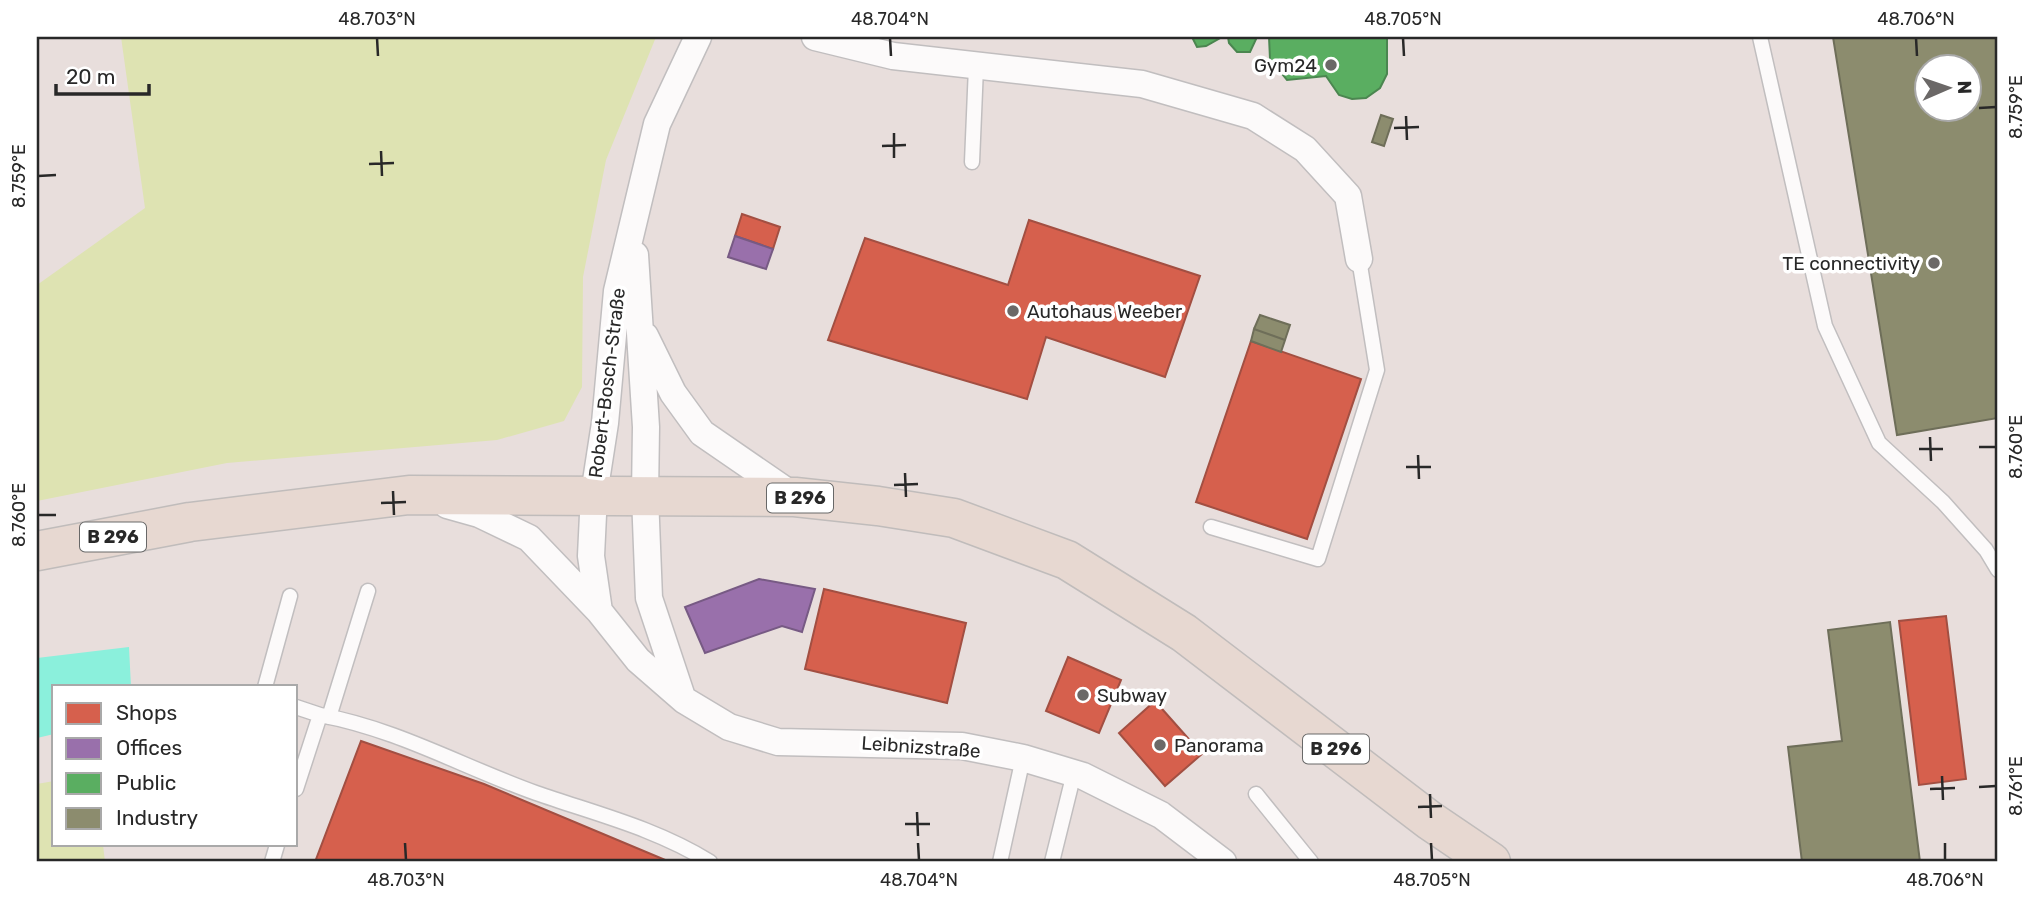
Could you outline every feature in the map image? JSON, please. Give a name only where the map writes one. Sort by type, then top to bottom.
[{"type":"main road","name":"B 296","points":[[37,551],[190,522],[408,495],[795,497],[954,518],[1066,560],[1184,633],[1429,820],[1491,862]]},
{"type":"street","name":"Robert-Bosch-Straße","points":[[594,494],[605,423],[617,291],[657,124],[698,37]]},
{"type":"street","points":[[815,37],[893,56],[976,67],[1072,74],[1142,84],[1253,117],[1305,149],[1348,196],[1359,259]]},
{"type":"street","name":"Robert-Bosch-Straße","points":[[633,233],[646,427],[645,496]]},
{"type":"street","name":"Robert-Bosch-Straße","points":[[639,324],[673,393],[702,433],[795,497]]},
{"type":"street","points":[[594,494],[591,556],[599,611]]},
{"type":"street","name":"Leibnizstraße","points":[[408,495],[479,514],[528,538],[599,611],[638,660],[684,701],[729,727],[778,742],[962,746],[1023,758],[1074,773],[1161,815],[1223,862]]},
{"type":"street","points":[[645,496],[649,598],[684,701]]},
{"type":"lane","points":[[1760,37],[1825,326],[1879,443],[1943,502],[1986,550],[1998,570]]},
{"type":"lane","points":[[972,162],[976,67]]},
{"type":"lane","points":[[1211,527],[1318,559],[1377,370],[1359,259]]},
{"type":"lane","points":[[298,784],[368,591]]},
{"type":"lane","points":[[266,685],[290,596]]},
{"type":"lane","points":[[298,707],[324,716],[395,733],[536,793],[608,815],[678,842],[710,862]]},
{"type":"lane","points":[[999,862],[1023,758]]},
{"type":"lane","points":[[1052,862],[1074,773]]},
{"type":"lane","points":[[1256,794],[1311,862]]},
{"type":"shaded area","points":[[121,37],[656,37],[606,160],[583,277],[582,387],[564,421],[497,440],[227,463],[37,501],[37,285],[145,208]]},
{"type":"shaded area","points":[[129,647],[131,685],[52,685],[52,734],[37,738],[37,658]]},
{"type":"shaded area","points":[[52,781],[52,846],[103,846],[105,862],[37,862],[37,784]]},
{"type":"building: Shops","points":[[742,214],[780,227],[773,249],[735,236]]},
{"type":"building: Shops","name":"Autohaus Weeber","points":[[1029,220],[1200,276],[1165,377],[1046,337],[1027,399],[828,340],[865,238],[1008,285]]},
{"type":"building: Shops","points":[[1251,341],[1361,379],[1307,539],[1196,502]]},
{"type":"building: Shops","points":[[824,589],[966,623],[947,703],[805,669]]},
{"type":"building: Shops","points":[[1946,616],[1966,779],[1919,785],[1899,621]]},
{"type":"building: Shops","name":"Subway","points":[[1068,657],[1121,680],[1099,733],[1046,711]]},
{"type":"building: Shops","points":[[1155,701],[1202,754],[1165,786],[1119,733]]},
{"type":"building: Shops","points":[[361,741],[484,784],[670,862],[315,862]]},
{"type":"building: Offices","points":[[735,236],[773,249],[766,269],[728,257]]},
{"type":"building: Offices","points":[[759,579],[815,589],[802,632],[782,626],[705,653],[685,607]]},
{"type":"building: Public","name":"Gym24","points":[[1192,37],[1222,37],[1206,46],[1197,47]]},
{"type":"building: Public","name":"Gym24","points":[[1228,37],[1257,37],[1250,52],[1237,52],[1229,43]]},
{"type":"building: Public","name":"Gym24","points":[[1269,37],[1387,37],[1387,74],[1380,88],[1366,98],[1352,99],[1339,95],[1326,76],[1287,80],[1270,59]]},
{"type":"building: Industry","name":"TE connectivity","points":[[1833,37],[1998,37],[1998,418],[1897,435]]},
{"type":"building: Industry","points":[[1381,115],[1393,119],[1384,146],[1372,142]]},
{"type":"building: Industry","points":[[1260,315],[1290,325],[1285,340],[1254,329]]},
{"type":"building: Industry","points":[[1254,329],[1285,340],[1281,352],[1251,341]]},
{"type":"building: Industry","points":[[1890,622],[1920,862],[1802,862],[1788,747],[1842,741],[1828,630]]},
{"type":"place","name":"Gym24","points":[[1331,65]]},
{"type":"place","name":"TE connectivity","points":[[1934,263]]},
{"type":"place","name":"Autohaus Weeber","points":[[1013,311]]},
{"type":"place","name":"Subway","points":[[1083,695]]},
{"type":"place","name":"Panorama","points":[[1160,745]]}]
